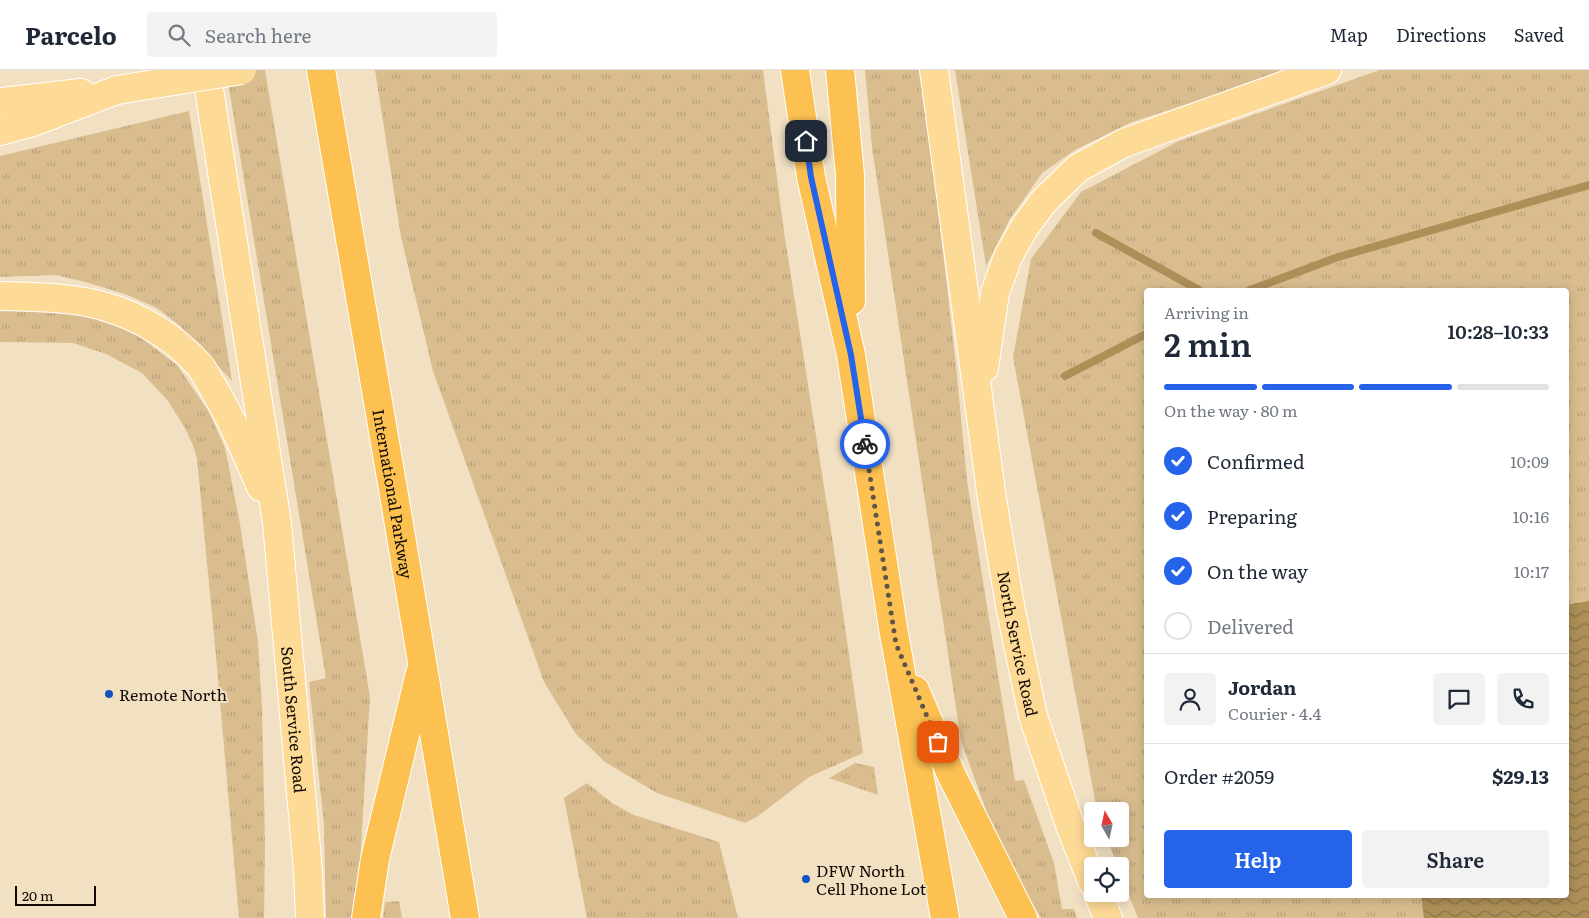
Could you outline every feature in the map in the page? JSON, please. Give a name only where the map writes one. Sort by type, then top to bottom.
[{"type":"highway","name":"International Parkway","points":[[321,70],[423,661],[465,918]]},
{"type":"highway","points":[[795,70],[811,177],[851,355],[896,644],[945,918]]},
{"type":"highway","points":[[840,70],[850,175],[851,355]]},
{"type":"highway","points":[[896,644],[951,774],[1023,918]]},
{"type":"highway","points":[[366,918],[375,859],[423,661]]},
{"type":"main road","points":[[206,70],[277,523]]},
{"type":"main road","points":[[8,98],[117,90],[242,70]]},
{"type":"main road","name":"North Service Road","points":[[934,70],[992,499],[1010,610],[1031,706],[1071,828],[1084,861]]},
{"type":"main road","points":[[979,396],[995,293],[1008,258],[1024,228],[1044,201],[1078,168],[1124,143],[1327,70]]},
{"type":"main road","points":[[0,131],[33,122],[117,90]]},
{"type":"main road","points":[[0,296],[87,302],[140,320],[166,335],[199,366],[219,396],[239,436],[277,523]]},
{"type":"main road","name":"South Service Road","points":[[277,523],[308,871],[310,918]]},
{"type":"main road","points":[[1101,902],[1108,918]]},
{"type":"green space","points":[[226,70],[265,70],[370,697],[359,879],[351,918],[326,918],[324,825],[309,682],[326,678]]},
{"type":"green space","points":[[375,70],[763,70],[784,232],[834,550],[863,753],[809,777],[758,816],[745,823],[657,793],[605,762],[576,734],[544,682],[433,371],[401,237]]},
{"type":"green space","points":[[865,70],[922,70],[956,365],[967,481],[1015,781],[1024,780],[1054,863],[1062,909],[1074,909],[1077,918],[1041,918],[1025,892],[993,829],[961,741],[872,147]]},
{"type":"green space","points":[[955,70],[1292,70],[1132,122],[1075,150],[1042,173],[1010,219],[986,266]]},
{"type":"green space","points":[[1380,70],[1589,70],[1589,918],[1138,918],[1129,895],[1129,857],[1114,857],[1111,848],[1129,848],[1129,802],[1095,802],[1013,357],[1031,259],[1081,192],[1179,141]]},
{"type":"green space","points":[[189,111],[232,381],[180,326],[157,308],[125,294],[56,275],[0,277],[0,156]]},
{"type":"green space","points":[[0,308],[86,314],[131,330],[177,365],[209,412],[225,448],[240,524],[258,642],[262,708],[265,843],[264,918],[239,918],[217,667],[197,459],[194,448],[185,428],[168,401],[142,373],[106,354],[73,343],[0,342]]},
{"type":"green space","points":[[855,763],[874,767],[878,795],[829,778]]},
{"type":"green space","points":[[587,783],[612,803],[634,815],[719,842],[738,918],[587,918],[564,798]]},
{"type":"green space","points":[[399,901],[402,918],[383,918],[385,902]]},
{"type":"water","points":[[1589,601],[1589,918],[1424,918],[1421,898],[1569,898],[1569,604]]},
{"type":"waterway","points":[[1255,288],[1338,257],[1589,185]]},
{"type":"waterway","points":[[1096,233],[1195,288]]},
{"type":"waterway","points":[[1065,376],[1144,335]]},
{"type":"way so far","points":[[865,444],[896,644],[938,742]]},
{"type":"place","name":"Remote North","points":[[109,694]]},
{"type":"place","name":"DFW North Cell Phone Lot","points":[[806,879]]},
{"type":"route","points":[[806,141],[811,177],[851,355],[865,444]]}]
